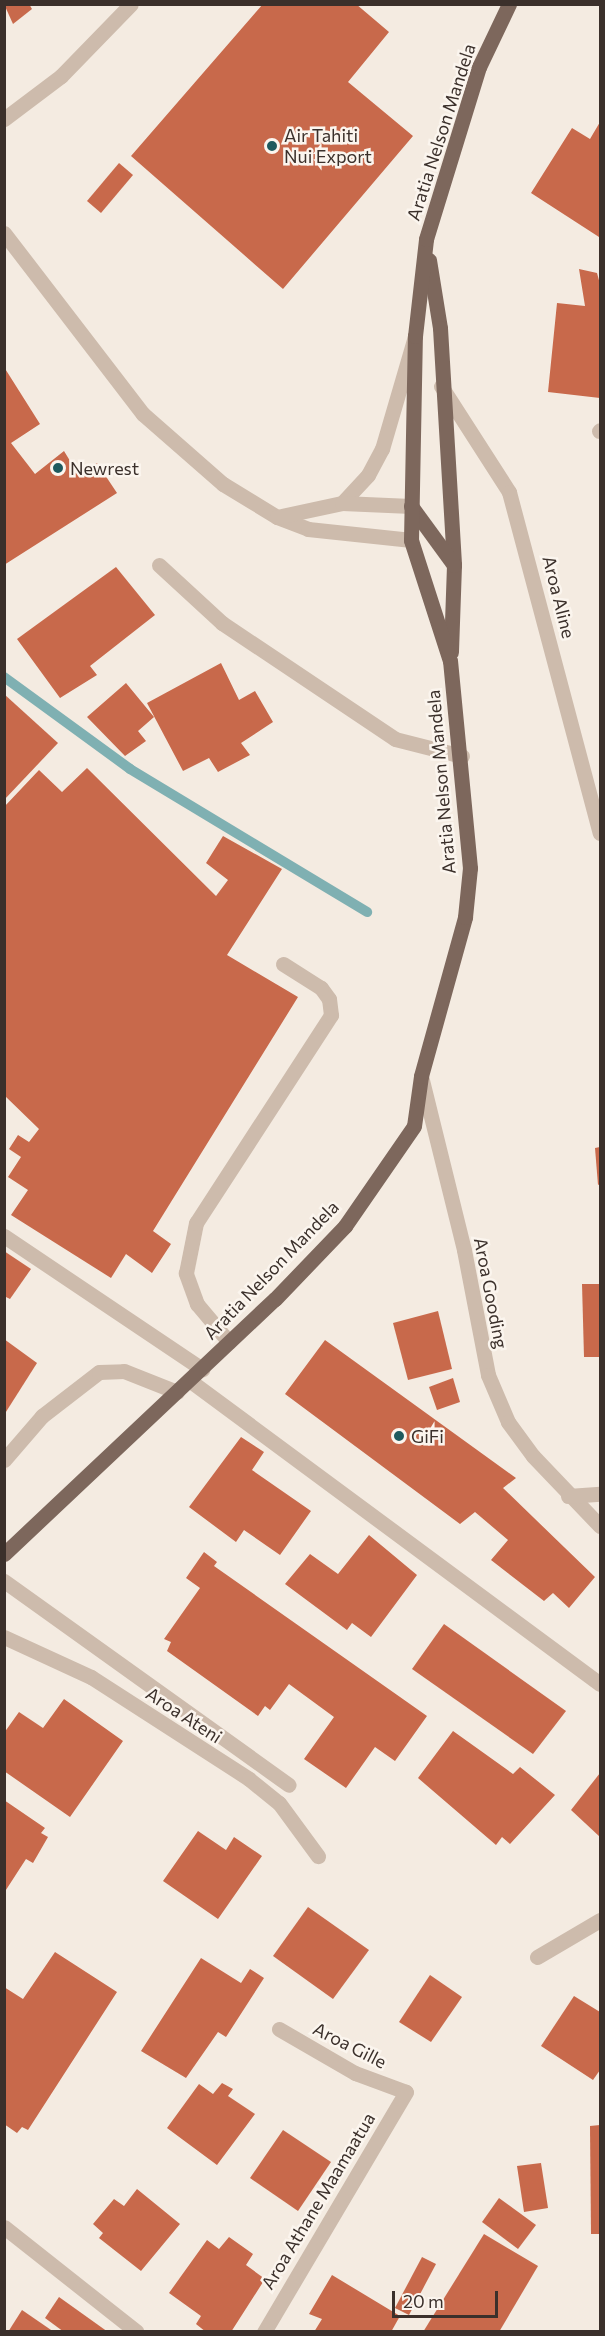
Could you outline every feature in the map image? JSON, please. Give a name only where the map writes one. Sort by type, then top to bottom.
[{"type":"main road","name":"Aratia Nelson Mandela","points":[[450,661],[411,540],[415,336],[426,239],[479,67],[508,4]]},
{"type":"main road","name":"Aratia Nelson Mandela","points":[[7,1546],[177,1392],[345,1226],[395,1159],[414,1126],[421,1076],[465,917],[470,868],[462,756],[450,661],[454,566],[441,386],[440,328],[426,239]]},
{"type":"main road","points":[[411,506],[454,566]]},
{"type":"street","points":[[4,119],[62,76],[131,4]]},
{"type":"street","points":[[4,233],[143,414],[223,484],[277,517],[330,533],[411,540]]},
{"type":"street","points":[[342,503],[368,475],[382,449],[415,336]]},
{"type":"street","name":"Aroa Aline","points":[[441,386],[508,492],[600,833]]},
{"type":"street","points":[[277,517],[342,503],[411,506]]},
{"type":"street","points":[[159,565],[222,623],[395,740],[462,756]]},
{"type":"street","points":[[229,1342],[197,1304],[186,1273],[196,1223],[331,1015],[329,999],[321,988],[283,964]]},
{"type":"street","name":"Aroa Gooding","points":[[421,1076],[464,1250],[488,1375],[508,1422],[568,1496],[600,1526]]},
{"type":"street","points":[[4,1236],[202,1368]]},
{"type":"street","points":[[4,1460],[42,1416],[99,1372],[124,1371],[177,1392]]},
{"type":"street","points":[[189,1380],[600,1684]]},
{"type":"street","points":[[568,1496],[600,1494]]},
{"type":"street","points":[[4,1581],[289,1785]]},
{"type":"street","name":"Aroa Ateni","points":[[4,1636],[91,1677],[249,1779],[279,1803],[318,1856]]},
{"type":"street","points":[[537,1957],[600,1920]]},
{"type":"street","name":"Aroa Gille","points":[[279,2029],[355,2073],[406,2092]]},
{"type":"street","name":"Aroa Athane Maamaatua","points":[[264,2331],[406,2092]]},
{"type":"street","points":[[4,2227],[137,2331]]},
{"type":"building","points":[[4,4],[29,4],[32,9],[13,24]]},
{"type":"building","name":"Air Tahiti Nui Export","points":[[263,4],[356,4],[389,32],[348,82],[413,136],[283,289],[131,156]]},
{"type":"building","points":[[600,122],[599,237],[531,193],[572,128],[590,139]]},
{"type":"building","points":[[119,163],[133,175],[101,213],[87,201]]},
{"type":"building","points":[[579,269],[597,273],[600,284],[600,398],[548,392],[557,303],[585,306]]},
{"type":"building","name":"Newrest","points":[[4,367],[40,424],[11,443],[35,474],[64,451],[78,474],[97,463],[117,493],[4,565]]},
{"type":"building","points":[[116,567],[155,615],[90,666],[97,675],[60,698],[17,639]]},
{"type":"building","points":[[221,663],[239,700],[255,691],[273,722],[241,743],[250,755],[218,772],[209,758],[183,771],[147,703]]},
{"type":"building","points":[[126,683],[154,717],[138,731],[146,741],[125,756],[87,717]]},
{"type":"building","points":[[4,694],[58,743],[4,800]]},
{"type":"building","points":[[87,768],[216,896],[228,880],[206,863],[223,836],[282,869],[227,955],[298,997],[153,1231],[171,1244],[152,1273],[126,1254],[111,1278],[11,1215],[28,1190],[8,1177],[21,1157],[9,1149],[18,1135],[29,1142],[39,1129],[4,1095],[4,807],[39,770],[62,792]]},
{"type":"building","points":[[600,1147],[600,1184],[598,1185],[595,1148]]},
{"type":"building","points":[[4,1251],[31,1269],[10,1299],[4,1296]]},
{"type":"building","points":[[582,1284],[600,1284],[600,1357],[584,1357]]},
{"type":"building","points":[[438,1311],[452,1369],[408,1380],[393,1323]]},
{"type":"building","points":[[4,1339],[37,1363],[4,1415]]},
{"type":"building","name":"GiFi","points":[[325,1340],[516,1478],[503,1488],[595,1577],[569,1608],[553,1593],[544,1601],[491,1560],[508,1540],[475,1512],[460,1524],[285,1394]]},
{"type":"building","points":[[453,1378],[460,1402],[437,1410],[429,1387]]},
{"type":"building","points":[[241,1437],[264,1452],[252,1470],[311,1511],[280,1555],[244,1530],[236,1542],[189,1507]]},
{"type":"building","points":[[369,1535],[417,1575],[371,1637],[352,1623],[347,1630],[285,1584],[310,1554],[338,1574]]},
{"type":"building","points":[[204,1552],[217,1562],[214,1566],[427,1716],[395,1761],[375,1747],[346,1788],[304,1759],[334,1717],[289,1684],[270,1710],[265,1706],[258,1716],[167,1651],[171,1642],[164,1639],[200,1588],[186,1578]]},
{"type":"building","points":[[444,1624],[566,1711],[533,1754],[412,1669]]},
{"type":"building","points":[[64,1699],[123,1741],[70,1817],[4,1771],[4,1733],[19,1712],[43,1728]]},
{"type":"building","points":[[453,1731],[513,1774],[520,1767],[555,1795],[510,1844],[502,1837],[496,1845],[418,1778]]},
{"type":"building","points":[[600,1773],[600,1837],[571,1810]]},
{"type":"building","points":[[4,1800],[45,1828],[41,1833],[48,1837],[33,1863],[26,1859],[4,1893]]},
{"type":"building","points":[[198,1831],[226,1850],[234,1837],[262,1856],[218,1919],[163,1881]]},
{"type":"building","points":[[308,1907],[369,1950],[333,1999],[273,1956]]},
{"type":"building","points":[[55,1952],[117,1992],[28,2130],[22,2127],[17,2133],[4,2124],[4,1987],[23,1999]]},
{"type":"building","points":[[201,1958],[241,1983],[250,1969],[264,1978],[226,2037],[218,2032],[186,2078],[141,2051]]},
{"type":"building","points":[[430,1975],[462,1997],[431,2042],[399,2022]]},
{"type":"building","points":[[574,1996],[600,2012],[600,2070],[593,2080],[541,2046]]},
{"type":"building","points":[[222,2083],[233,2089],[228,2096],[255,2114],[217,2165],[167,2128],[199,2084],[213,2094]]},
{"type":"building","points":[[600,2125],[600,2234],[591,2234],[590,2126]]},
{"type":"building","points":[[283,2130],[331,2162],[298,2211],[250,2178]]},
{"type":"building","points":[[541,2163],[548,2208],[524,2212],[517,2166]]},
{"type":"building","points":[[137,2189],[180,2224],[141,2271],[99,2238],[103,2233],[93,2224],[114,2199],[124,2206]]},
{"type":"building","points":[[499,2198],[536,2225],[518,2249],[482,2222]]},
{"type":"building","points":[[484,2234],[538,2266],[499,2332],[423,2332]]},
{"type":"building","points":[[229,2237],[253,2254],[246,2265],[265,2279],[231,2332],[206,2332],[196,2324],[201,2316],[169,2293],[207,2240],[219,2249]]},
{"type":"building","points":[[422,2257],[436,2264],[409,2315],[395,2308]]},
{"type":"building","points":[[332,2275],[400,2316],[391,2332],[314,2332],[322,2319],[309,2314]]},
{"type":"building","points":[[59,2297],[108,2332],[64,2332],[45,2318]]},
{"type":"building","points":[[22,2310],[54,2332],[8,2332]]},
{"type":"waterway","points":[[4,677],[130,769],[367,912]]},
{"type":"place","name":"Air Tahiti Nui Export","points":[[272,146]]},
{"type":"place","name":"Newrest","points":[[58,468]]},
{"type":"place","name":"GiFi","points":[[399,1436]]}]
